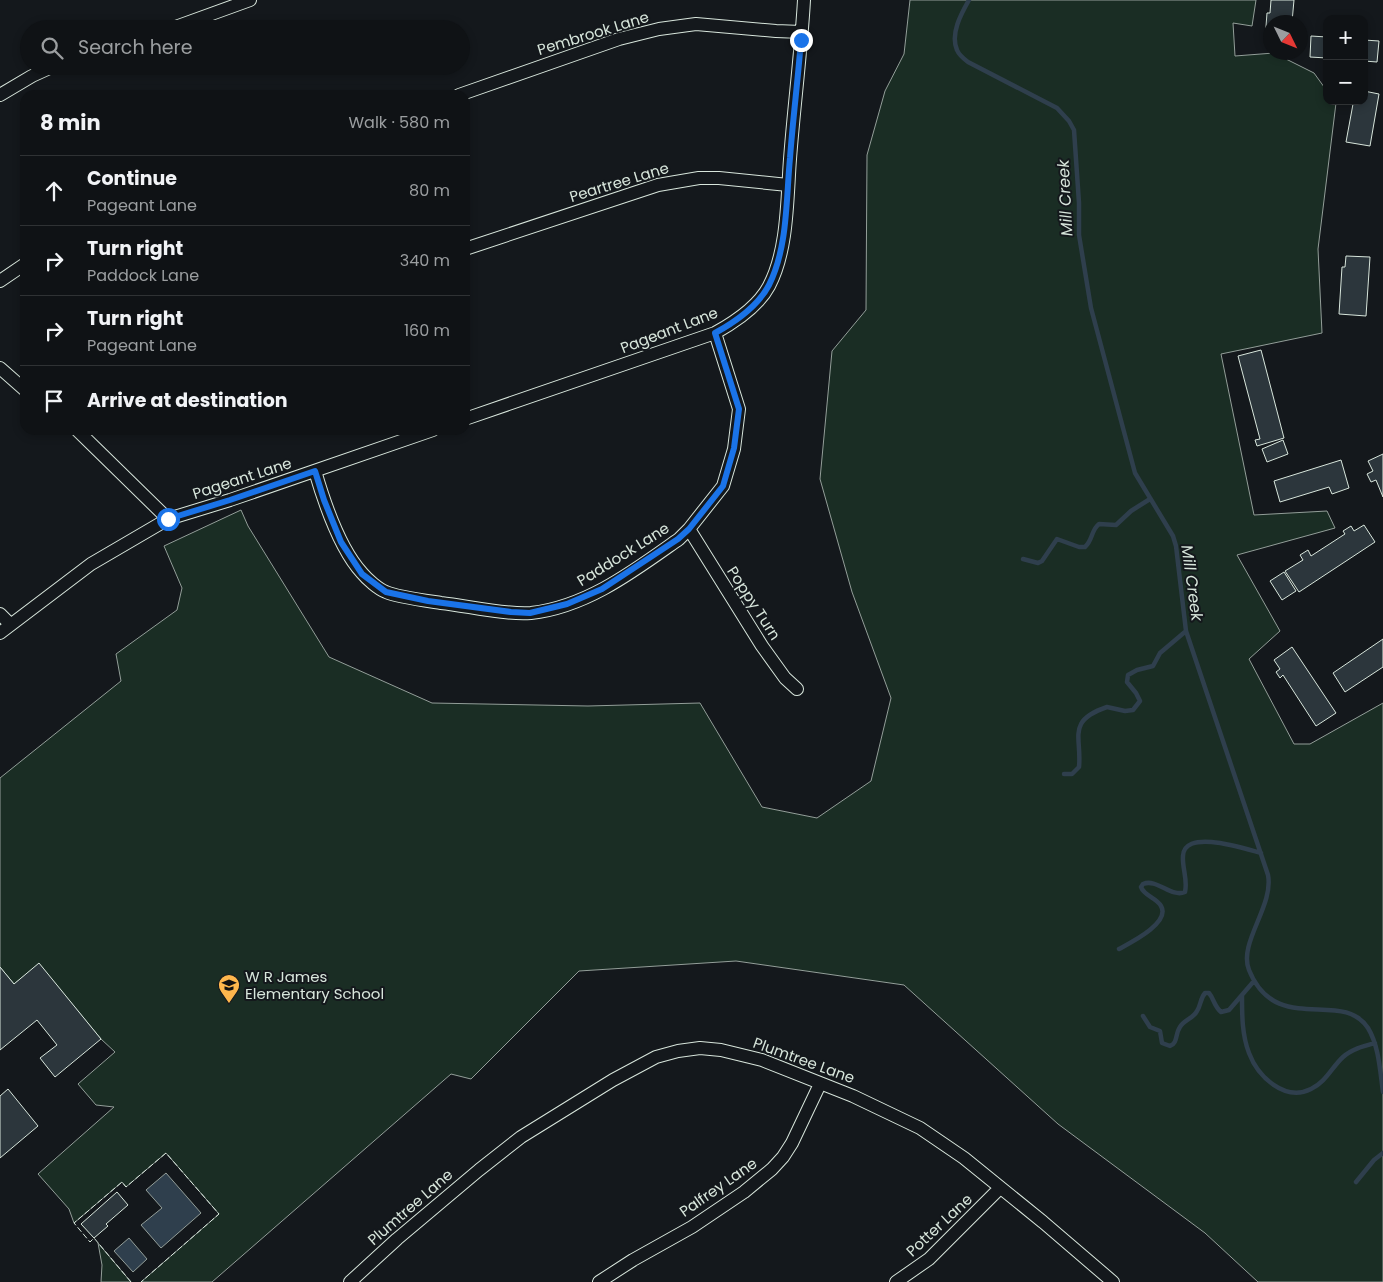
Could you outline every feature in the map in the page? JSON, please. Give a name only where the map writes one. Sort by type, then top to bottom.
[{"type":"street","points":[[195,20],[250,0]]},
{"type":"street","name":"Pageant Lane","points":[[470,417],[715,333],[729,326],[757,301],[768,286],[781,249],[804,0]]},
{"type":"street","name":"Pembrook Lane","points":[[470,91],[603,44],[659,29],[696,24],[802,32]]},
{"type":"street","points":[[0,95],[34,75]]},
{"type":"street","name":"Peartree Lane","points":[[470,247],[658,185],[693,179],[719,178],[788,184]]},
{"type":"street","points":[[0,281],[20,267]]},
{"type":"street","name":"Paddock Lane","points":[[315,471],[324,500],[341,542],[362,574],[386,592],[428,601],[511,612],[530,613],[567,604],[602,589],[666,548],[689,529],[723,486],[734,448],[739,409],[715,333]]},
{"type":"street","points":[[0,368],[20,386]]},
{"type":"street","points":[[84,435],[168,519]]},
{"type":"street","name":"Pageant Lane","points":[[0,633],[91,564],[168,519],[230,500],[419,435]]},
{"type":"street","name":"Poppy Turn","points":[[689,529],[762,646],[785,678],[797,689]]},
{"type":"street","points":[[0,614],[10,624]]},
{"type":"street","name":"Plumtree Lane","points":[[350,1282],[411,1227],[521,1136],[613,1080],[656,1057],[700,1048],[721,1050],[762,1060],[853,1096],[920,1128],[964,1158],[1043,1222],[1112,1282]]},
{"type":"street","name":"Palfrey Lane","points":[[599,1282],[692,1226],[744,1192],[772,1169],[792,1143],[820,1084]]},
{"type":"street","name":"Potter Lane","points":[[896,1282],[929,1259],[1000,1188]]},
{"type":"green space","points":[[910,0],[1256,0],[1252,26],[1233,23],[1235,56],[1263,54],[1263,60],[1288,60],[1314,73],[1323,85],[1323,105],[1336,105],[1318,249],[1322,333],[1221,354],[1254,515],[1327,511],[1335,528],[1237,555],[1280,631],[1249,659],[1294,744],[1310,744],[1383,703],[1383,1282],[1258,1282],[1205,1233],[1058,1124],[904,985],[736,961],[579,971],[471,1079],[451,1074],[212,1282],[141,1282],[219,1214],[166,1153],[126,1187],[122,1182],[74,1223],[69,1209],[38,1174],[114,1107],[96,1105],[78,1084],[115,1052],[101,1039],[39,964],[14,984],[0,967],[0,778],[121,681],[116,654],[177,610],[182,588],[164,546],[241,510],[248,526],[329,657],[432,703],[588,706],[700,703],[762,807],[817,818],[871,781],[891,698],[852,592],[820,479],[832,351],[866,310],[867,155],[885,91],[904,54]]},
{"type":"green space","points":[[98,1243],[131,1282],[101,1282],[102,1265]]},
{"type":"water","points":[[166,1173],[201,1213],[161,1248],[141,1225],[162,1208],[146,1190]]},
{"type":"water","points":[[129,1238],[147,1259],[133,1272],[114,1251]]},
{"type":"building","points":[[1271,0],[1294,0],[1293,15],[1267,15],[1267,13],[1270,13]]},
{"type":"building","points":[[1311,36],[1323,37],[1323,58],[1310,57]]},
{"type":"building","points":[[1368,40],[1379,41],[1377,62],[1368,61]]},
{"type":"building","points":[[1368,92],[1379,94],[1370,146],[1346,142],[1353,105],[1368,105]]},
{"type":"building","points":[[1346,256],[1370,257],[1366,316],[1339,314],[1342,267],[1345,267]]},
{"type":"building","points":[[1261,350],[1284,438],[1257,446],[1255,440],[1260,439],[1238,356]]},
{"type":"building","points":[[1283,440],[1288,454],[1267,462],[1262,449]]},
{"type":"building","points":[[1383,454],[1383,497],[1376,480],[1371,482],[1367,474],[1373,471],[1368,461]]},
{"type":"building","points":[[1341,460],[1349,488],[1332,494],[1329,487],[1280,502],[1274,481]]},
{"type":"building","points":[[1364,525],[1375,542],[1299,592],[1285,571],[1303,560],[1300,555],[1308,550],[1311,556],[1345,534],[1343,531],[1351,526],[1354,531]]},
{"type":"building","points":[[1284,572],[1296,591],[1282,600],[1270,581]]},
{"type":"building","points":[[1383,639],[1383,667],[1345,692],[1333,673]]},
{"type":"building","points":[[1292,647],[1336,713],[1316,726],[1283,675],[1280,678],[1276,672],[1280,669],[1274,660]]},
{"type":"building","points":[[39,963],[101,1039],[55,1077],[40,1058],[57,1045],[37,1020],[0,1050],[0,967],[14,984]]},
{"type":"building","points":[[8,1089],[38,1126],[0,1158],[0,1096]]},
{"type":"building","points":[[117,1192],[128,1205],[106,1224],[108,1226],[94,1238],[81,1224]]},
{"type":"waterway","name":"Mill Creek","points":[[969,0],[960,18],[955,37],[955,44],[960,55],[968,62],[1057,108],[1069,121],[1074,130],[1079,203],[1079,235],[1091,308],[1135,473],[1173,536],[1176,546],[1186,631],[1268,875],[1266,899],[1248,948],[1249,970],[1261,990],[1275,1002],[1292,1007],[1342,1011],[1357,1017],[1368,1028],[1375,1043],[1383,1092]]},
{"type":"waterway","points":[[1023,559],[1038,563],[1042,561],[1057,539],[1079,547],[1085,547],[1099,524],[1116,525],[1131,511],[1150,499]]},
{"type":"waterway","points":[[1064,774],[1072,774],[1079,767],[1079,731],[1081,724],[1086,718],[1094,712],[1107,707],[1125,711],[1133,710],[1140,701],[1127,682],[1128,675],[1137,670],[1153,666],[1160,653],[1186,631]]},
{"type":"waterway","points":[[1119,949],[1148,932],[1160,919],[1163,912],[1157,901],[1143,890],[1141,887],[1143,884],[1154,884],[1174,892],[1185,892],[1183,856],[1186,848],[1194,843],[1217,842],[1261,853]]},
{"type":"waterway","points":[[1143,1016],[1150,1027],[1160,1031],[1162,1043],[1170,1046],[1173,1045],[1178,1030],[1196,1013],[1205,993],[1209,993],[1221,1012],[1229,1010],[1254,981]]},
{"type":"waterway","points":[[1242,996],[1242,1018],[1249,1053],[1259,1071],[1282,1090],[1301,1092],[1311,1089],[1321,1082],[1347,1054],[1358,1048],[1375,1043]]},
{"type":"waterway","points":[[1356,1182],[1374,1160],[1383,1153]]},
{"type":"fence","points":[[131,1282],[94,1238],[90,1242],[74,1223],[122,1182],[126,1187],[166,1153],[219,1214],[141,1282]]},
{"type":"place","name":"W R James Elementary School","points":[[229,1004]]},
{"type":"route","points":[[168,519],[315,471],[324,500],[341,542],[362,574],[386,592],[428,601],[530,613],[549,610],[585,598],[618,579],[678,539],[689,529],[723,486],[734,448],[739,409],[715,333],[729,326],[757,301],[768,286],[776,268],[781,249],[786,206],[801,40]]}]
